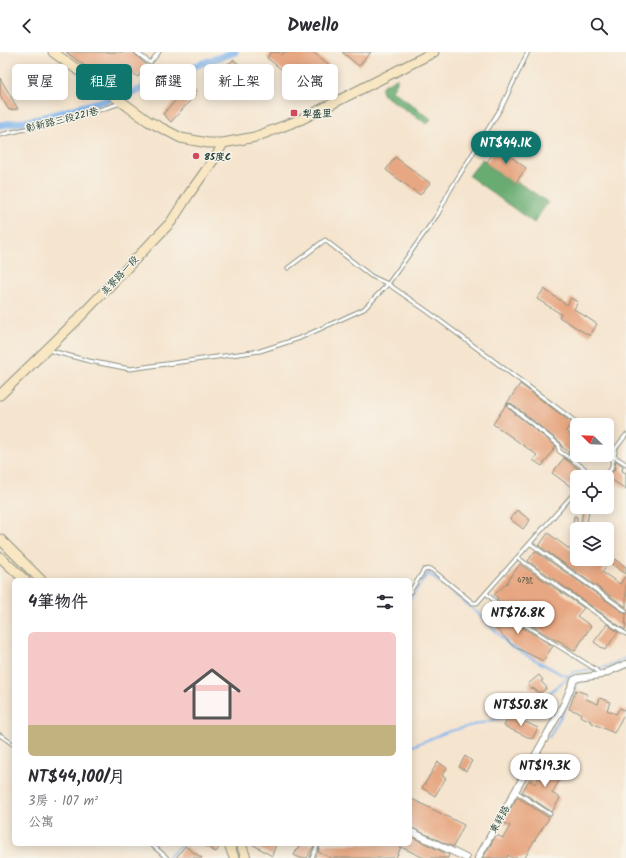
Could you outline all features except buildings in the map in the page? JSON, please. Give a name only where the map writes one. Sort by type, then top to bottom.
[{"type":"street","points":[[56,53],[148,121],[181,138],[208,143],[254,137],[302,119],[434,52]]},
{"type":"street","name":"美寮路一段","points":[[0,395],[78,320],[171,222],[217,155],[223,142]]},
{"type":"street","points":[[0,539],[39,578]]},
{"type":"street","points":[[0,557],[23,578]]},
{"type":"street","name":"東祥路","points":[[478,858],[514,791],[537,757],[564,704],[574,680],[600,674],[626,664]]},
{"type":"street","points":[[412,832],[466,858]]},
{"type":"street","points":[[230,846],[234,858]]},
{"type":"street","points":[[242,846],[246,858]]},
{"type":"lane","points":[[136,52],[150,63],[159,52]]},
{"type":"lane","points":[[47,349],[89,361],[130,369],[260,351],[300,338],[364,309],[388,284],[438,214],[449,192],[501,108],[528,52]]},
{"type":"lane","name":"彰新路三段221巷","points":[[0,134],[80,116],[123,103]]},
{"type":"lane","points":[[288,268],[325,240],[371,276],[388,284],[427,311],[571,418]]},
{"type":"lane","points":[[510,406],[559,445],[559,451],[585,470]]},
{"type":"lane","points":[[611,470],[616,448],[626,435]]},
{"type":"lane","points":[[615,457],[626,464]]},
{"type":"lane","points":[[412,589],[424,570],[431,569],[473,604],[477,603],[487,594],[570,498]]},
{"type":"lane","points":[[0,536],[9,547]]},
{"type":"lane","points":[[530,544],[626,611]]},
{"type":"lane","points":[[518,558],[626,634]]},
{"type":"lane","points":[[487,594],[509,615],[596,669],[600,674]]},
{"type":"lane","points":[[0,735],[12,744]]},
{"type":"lane","points":[[537,757],[559,768]]},
{"type":"lane","points":[[514,791],[550,814]]},
{"type":"lane","points":[[153,846],[167,858]]},
{"type":"lane","points":[[312,858],[317,846]]},
{"type":"green space","points":[[397,78],[397,82],[392,90],[431,119],[427,124],[382,94],[382,86]]},
{"type":"green space","points":[[482,159],[548,202],[534,223],[469,176]]},
{"type":"waterway","points":[[0,125],[30,121],[135,92],[177,72],[235,52]]},
{"type":"waterway","points":[[412,596],[428,573],[479,614],[510,646],[561,674],[569,676]]},
{"type":"waterway","points":[[412,746],[447,732],[504,717],[547,695],[574,672],[606,667],[626,658]]},
{"type":"waterway","points":[[549,737],[565,709],[578,681],[583,680]]},
{"type":"waterway","points":[[167,858],[180,846]]},
{"type":"place","name":"犁盛里","points":[[294,113]]},
{"type":"place","name":"85度C","points":[[196,156]]}]
